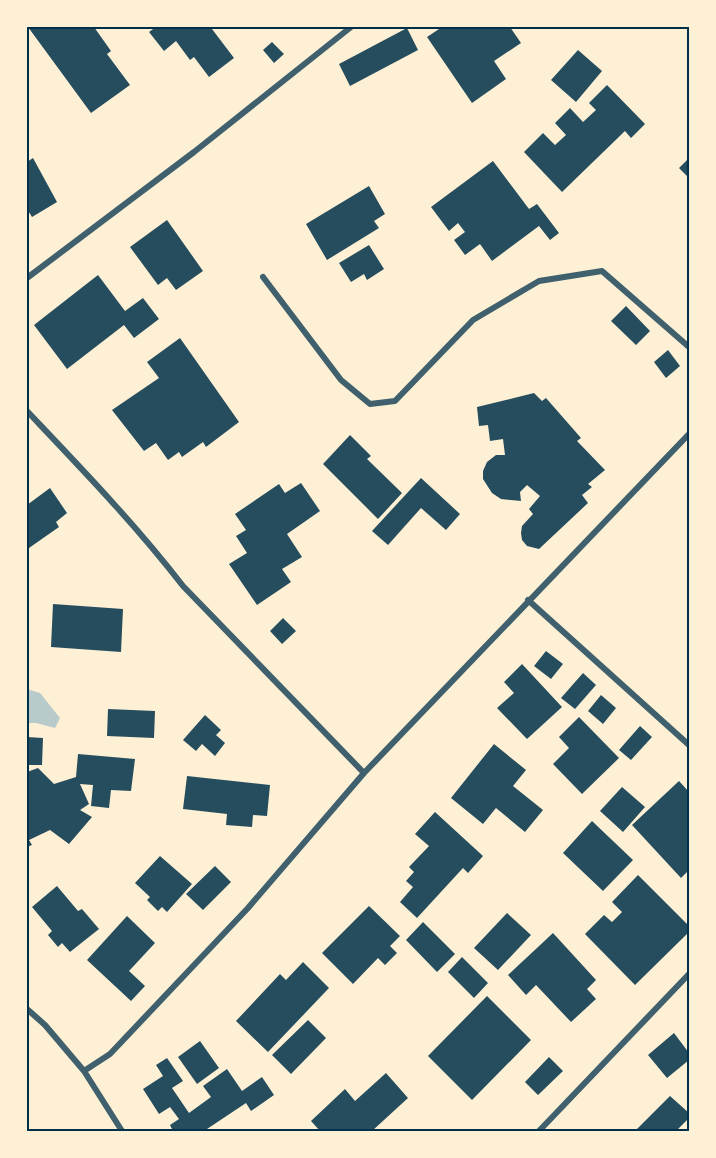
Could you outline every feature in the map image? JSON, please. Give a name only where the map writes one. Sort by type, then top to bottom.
[{"type":"street","points":[[27,278],[194,152],[351,27]]},
{"type":"street","points":[[263,278],[340,380],[370,404],[396,401],[473,320],[539,281],[602,271],[689,347]]},
{"type":"street","points":[[27,411],[98,485],[158,553],[183,586],[364,773]]},
{"type":"street","points":[[84,1071],[110,1054],[232,926],[364,773],[689,434]]},
{"type":"street","points":[[528,600],[689,745]]},
{"type":"street","points":[[539,1131],[689,974]]},
{"type":"street","points":[[27,1009],[45,1025],[84,1071],[122,1131]]},
{"type":"shaded area","points":[[27,689],[40,693],[60,718],[55,728],[27,723]]},
{"type":"building","points":[[28,27],[94,27],[111,51],[107,54],[130,85],[91,113]]},
{"type":"building","points":[[156,27],[215,27],[212,29],[234,58],[209,77],[194,57],[190,60],[176,41],[164,51],[149,32]]},
{"type":"building","points":[[442,27],[510,27],[521,43],[494,61],[506,79],[472,103],[427,37]]},
{"type":"building","points":[[407,28],[418,50],[350,86],[339,64]]},
{"type":"building","points":[[272,42],[284,54],[274,63],[263,50]]},
{"type":"building","points":[[578,50],[602,71],[576,102],[551,80]]},
{"type":"building","points":[[607,85],[645,124],[631,138],[625,131],[562,192],[524,152],[543,133],[555,145],[566,135],[555,123],[570,108],[583,122],[596,110],[589,103]]},
{"type":"building","points":[[33,158],[57,202],[32,217],[27,209],[27,162]]},
{"type":"building","points":[[689,158],[689,178],[679,168]]},
{"type":"building","points":[[493,161],[529,209],[537,204],[559,233],[550,240],[539,226],[492,261],[480,244],[465,255],[454,240],[465,232],[458,223],[449,231],[431,207]]},
{"type":"building","points":[[369,186],[385,214],[374,221],[379,228],[327,260],[306,224]]},
{"type":"building","points":[[167,220],[203,271],[176,290],[167,278],[158,285],[130,247]]},
{"type":"building","points":[[369,245],[384,269],[367,280],[364,274],[351,282],[339,263]]},
{"type":"building","points":[[98,275],[125,311],[143,298],[159,319],[134,338],[124,325],[67,369],[34,325]]},
{"type":"building","points":[[626,306],[650,331],[636,345],[611,321]]},
{"type":"building","points":[[180,338],[239,422],[206,447],[203,442],[182,457],[179,452],[168,460],[156,443],[144,451],[112,410],[159,378],[147,362]]},
{"type":"building","points":[[668,350],[680,366],[666,378],[654,362]]},
{"type":"building","points":[[534,393],[542,401],[546,398],[581,438],[577,441],[605,470],[588,484],[592,487],[582,495],[588,503],[539,549],[527,546],[522,540],[521,533],[522,526],[533,514],[529,509],[540,496],[527,485],[520,492],[521,501],[501,499],[492,493],[483,479],[483,471],[487,462],[496,455],[505,455],[503,439],[490,441],[488,425],[479,426],[477,407]]},
{"type":"building","points":[[350,435],[371,456],[367,459],[402,493],[378,519],[323,464]]},
{"type":"building","points":[[421,478],[460,514],[446,530],[421,508],[388,545],[372,531]]},
{"type":"building","points":[[301,483],[320,511],[287,534],[302,557],[282,569],[291,582],[257,605],[229,564],[247,553],[236,536],[246,530],[235,514],[279,484],[285,493]]},
{"type":"building","points":[[50,488],[67,513],[56,522],[59,527],[29,548],[27,545],[27,505]]},
{"type":"building","points":[[53,604],[123,609],[121,652],[51,647]]},
{"type":"building","points":[[283,618],[296,631],[282,644],[270,631]]},
{"type":"building","points":[[546,651],[563,664],[551,679],[534,666]]},
{"type":"building","points":[[522,664],[562,707],[527,739],[497,708],[514,693],[504,682]]},
{"type":"building","points":[[583,673],[596,685],[575,709],[561,698]]},
{"type":"building","points":[[601,695],[616,708],[603,724],[588,711]]},
{"type":"building","points":[[108,709],[155,711],[154,738],[107,736]]},
{"type":"building","points":[[205,715],[221,730],[216,735],[225,743],[215,756],[202,744],[196,751],[183,740]]},
{"type":"building","points":[[579,717],[619,758],[582,794],[553,764],[569,748],[559,737]]},
{"type":"building","points":[[640,726],[652,737],[631,760],[619,750]]},
{"type":"building","points":[[27,737],[43,738],[42,765],[27,765]]},
{"type":"building","points":[[494,744],[526,770],[513,786],[543,810],[525,832],[496,808],[483,824],[451,798]]},
{"type":"building","points":[[78,754],[135,759],[131,791],[111,790],[109,808],[91,806],[93,785],[80,784],[89,804],[80,810],[92,817],[69,844],[50,830],[29,840],[32,845],[27,847],[27,772],[38,768],[54,784],[76,777]]},
{"type":"building","points":[[187,776],[270,785],[267,816],[253,815],[252,827],[226,825],[227,814],[183,809]]},
{"type":"building","points":[[679,781],[689,792],[689,870],[681,878],[632,825]]},
{"type":"building","points":[[622,787],[645,807],[623,832],[600,811]]},
{"type":"building","points":[[435,812],[483,856],[468,873],[463,868],[417,918],[400,902],[413,887],[406,881],[414,872],[409,867],[429,846],[415,834]]},
{"type":"building","points":[[592,821],[633,860],[603,891],[563,853]]},
{"type":"building","points":[[160,856],[192,884],[167,912],[162,907],[158,911],[147,900],[150,897],[135,883]]},
{"type":"building","points":[[215,866],[231,882],[203,910],[186,894]]},
{"type":"building","points":[[638,875],[689,926],[689,932],[635,985],[585,934],[604,915],[612,922],[622,912],[612,902]]},
{"type":"building","points":[[57,886],[78,911],[82,909],[99,929],[70,952],[62,943],[58,947],[48,935],[52,931],[32,907]]},
{"type":"building","points":[[369,906],[400,936],[390,946],[397,953],[385,965],[378,958],[353,984],[322,953]]},
{"type":"building","points":[[507,913],[531,935],[498,970],[474,948]]},
{"type":"building","points":[[127,916],[155,943],[129,971],[145,986],[131,1001],[87,960]]},
{"type":"building","points":[[423,922],[455,954],[437,972],[406,940]]},
{"type":"building","points":[[553,933],[596,980],[587,989],[596,999],[571,1022],[536,985],[526,995],[508,975]]},
{"type":"building","points":[[462,957],[488,983],[474,998],[448,972]]},
{"type":"building","points":[[303,962],[329,988],[268,1052],[236,1021],[280,974],[286,980]]},
{"type":"building","points":[[487,996],[531,1040],[472,1100],[428,1056]]},
{"type":"building","points":[[308,1020],[326,1038],[291,1074],[272,1055]]},
{"type":"building","points":[[674,1033],[689,1053],[689,1060],[667,1078],[648,1055]]},
{"type":"building","points":[[200,1041],[219,1068],[197,1084],[178,1057]]},
{"type":"building","points":[[549,1057],[563,1071],[538,1095],[525,1082]]},
{"type":"building","points":[[167,1058],[183,1081],[172,1088],[189,1113],[211,1097],[203,1086],[227,1069],[242,1091],[262,1077],[274,1095],[251,1111],[246,1103],[204,1131],[173,1131],[170,1125],[179,1119],[170,1107],[159,1114],[143,1089],[163,1076],[156,1065]]},
{"type":"building","points":[[386,1073],[408,1098],[372,1131],[320,1131],[311,1121],[345,1089],[355,1101]]},
{"type":"building","points":[[670,1096],[689,1113],[689,1118],[676,1131],[635,1131]]}]
